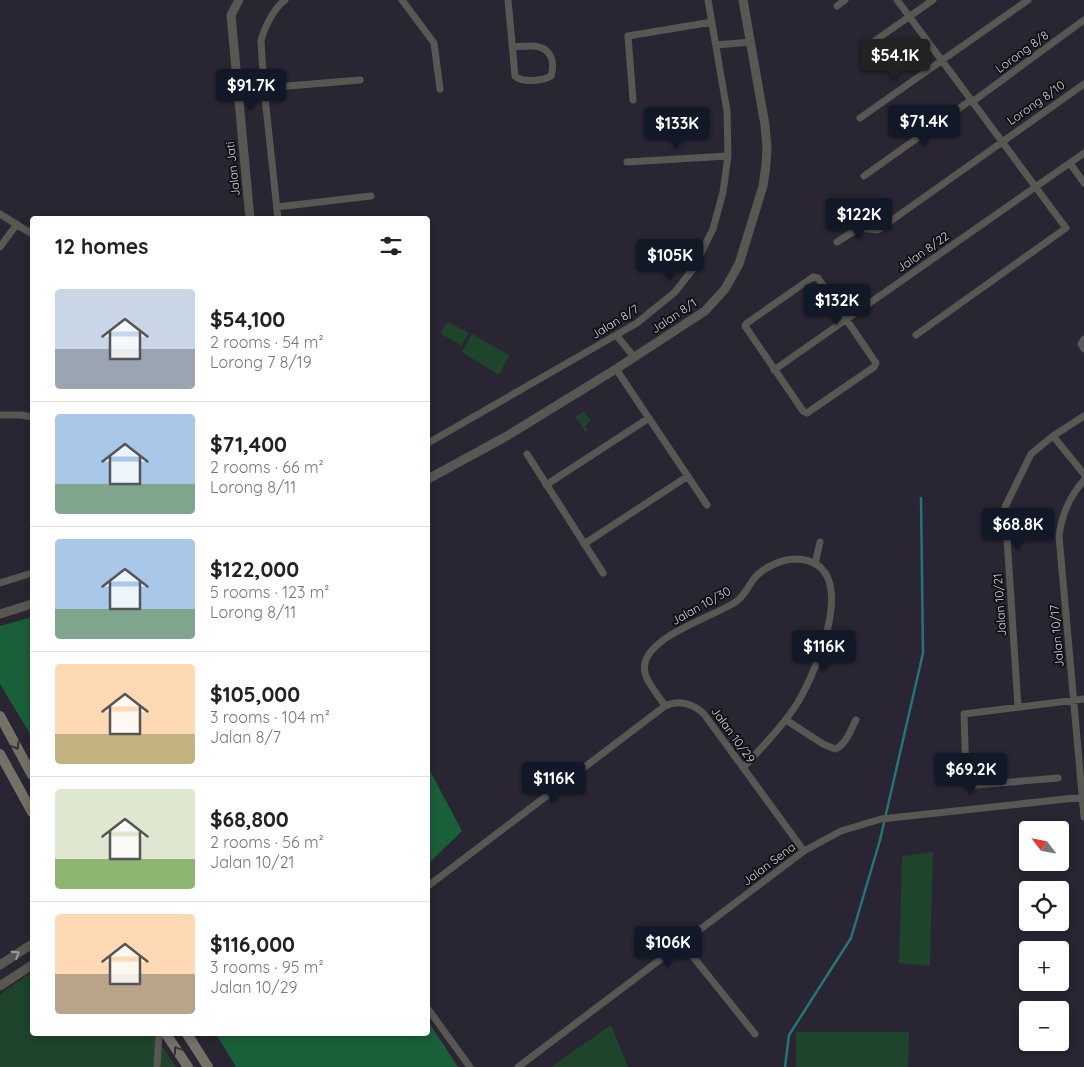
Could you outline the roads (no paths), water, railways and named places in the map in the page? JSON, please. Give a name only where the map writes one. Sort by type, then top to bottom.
[{"type":"main road","points":[[0,716],[30,771]]},
{"type":"main road","points":[[0,754],[30,808]]},
{"type":"main road","points":[[167,1036],[188,1067]]},
{"type":"main road","points":[[188,1036],[208,1067]]},
{"type":"street","name":"Jalan Jati","points":[[239,0],[231,15],[250,216]]},
{"type":"street","points":[[278,216],[264,88],[262,38],[278,6],[285,0]]},
{"type":"street","points":[[402,0],[434,43],[440,89]]},
{"type":"street","points":[[508,0],[514,46],[515,74],[517,78],[530,79],[551,76],[551,58],[544,49],[532,46],[514,46]]},
{"type":"street","name":"Jalan 8/7","points":[[430,442],[637,323],[663,303],[686,280],[693,269],[713,229],[723,192],[728,156],[727,111],[708,0]]},
{"type":"street","name":"Jalan 8/1","points":[[430,478],[507,436],[616,369],[704,311],[725,289],[739,264],[763,186],[767,148],[765,125],[743,0]]},
{"type":"street","points":[[837,6],[846,0]]},
{"type":"street","points":[[897,0],[1066,228],[916,335]]},
{"type":"street","points":[[866,47],[933,0]]},
{"type":"street","points":[[860,118],[1028,0]]},
{"type":"street","name":"Lorong 8/8","points":[[864,176],[1084,20]]},
{"type":"street","points":[[633,100],[628,36],[712,22]]},
{"type":"street","points":[[716,44],[751,42]]},
{"type":"street","points":[[264,88],[360,80]]},
{"type":"street","name":"Lorong 8/10","points":[[837,242],[859,228],[878,230],[1084,84]]},
{"type":"street","name":"Jalan 8/22","points":[[774,370],[1084,153]]},
{"type":"street","points":[[627,162],[728,156]]},
{"type":"street","points":[[1070,163],[1084,183]]},
{"type":"street","points":[[277,207],[370,196]]},
{"type":"street","points":[[0,214],[30,233]]},
{"type":"street","points":[[0,247],[17,224]]},
{"type":"street","points":[[815,276],[820,280],[875,361],[874,367],[807,413],[803,411],[774,370],[746,328],[747,323],[815,276]]},
{"type":"street","points":[[617,336],[634,357]]},
{"type":"street","points":[[1084,339],[1081,344],[1084,350]]},
{"type":"street","points":[[616,369],[707,505]]},
{"type":"street","points":[[0,415],[21,415],[30,417]]},
{"type":"street","name":"Jalan 10/21","points":[[1018,707],[1005,508],[1031,454],[1053,436],[1084,416]]},
{"type":"street","points":[[546,485],[649,418]]},
{"type":"street","points":[[1053,436],[1084,474]]},
{"type":"street","points":[[527,454],[603,573]]},
{"type":"street","points":[[584,544],[688,476]]},
{"type":"street","name":"Jalan 10/17","points":[[1084,480],[1068,501],[1062,517],[1059,536],[1084,817]]},
{"type":"street","points":[[743,768],[786,720],[803,693],[828,632],[831,617],[830,585],[824,570],[815,564],[820,542]]},
{"type":"street","name":"Jalan 10/30","points":[[665,706],[650,683],[644,669],[645,663],[653,649],[674,634],[738,600],[756,576],[773,565],[794,559],[815,564]]},
{"type":"street","points":[[0,583],[30,574]]},
{"type":"street","points":[[0,614],[30,605]]},
{"type":"street","points":[[1058,778],[976,785],[969,783],[967,780],[964,714],[1084,699]]},
{"type":"street","name":"Jalan 10/29","points":[[665,706],[682,703],[697,707],[804,851]]},
{"type":"street","points":[[430,884],[665,706]]},
{"type":"street","points":[[786,720],[824,744],[835,748],[839,747],[846,738],[856,720]]},
{"type":"street","name":"Jalan Sena","points":[[518,1067],[804,851],[841,832],[881,819],[1083,797]]},
{"type":"street","points":[[682,943],[755,1034]]},
{"type":"street","points":[[0,965],[30,945]]},
{"type":"street","points":[[0,986],[30,966]]},
{"type":"street","points":[[430,1011],[470,1067]]},
{"type":"street","points":[[157,1067],[159,1036]]},
{"type":"waterway","points":[[785,1067],[789,1035],[851,938],[880,840],[923,653],[921,498]]}]
